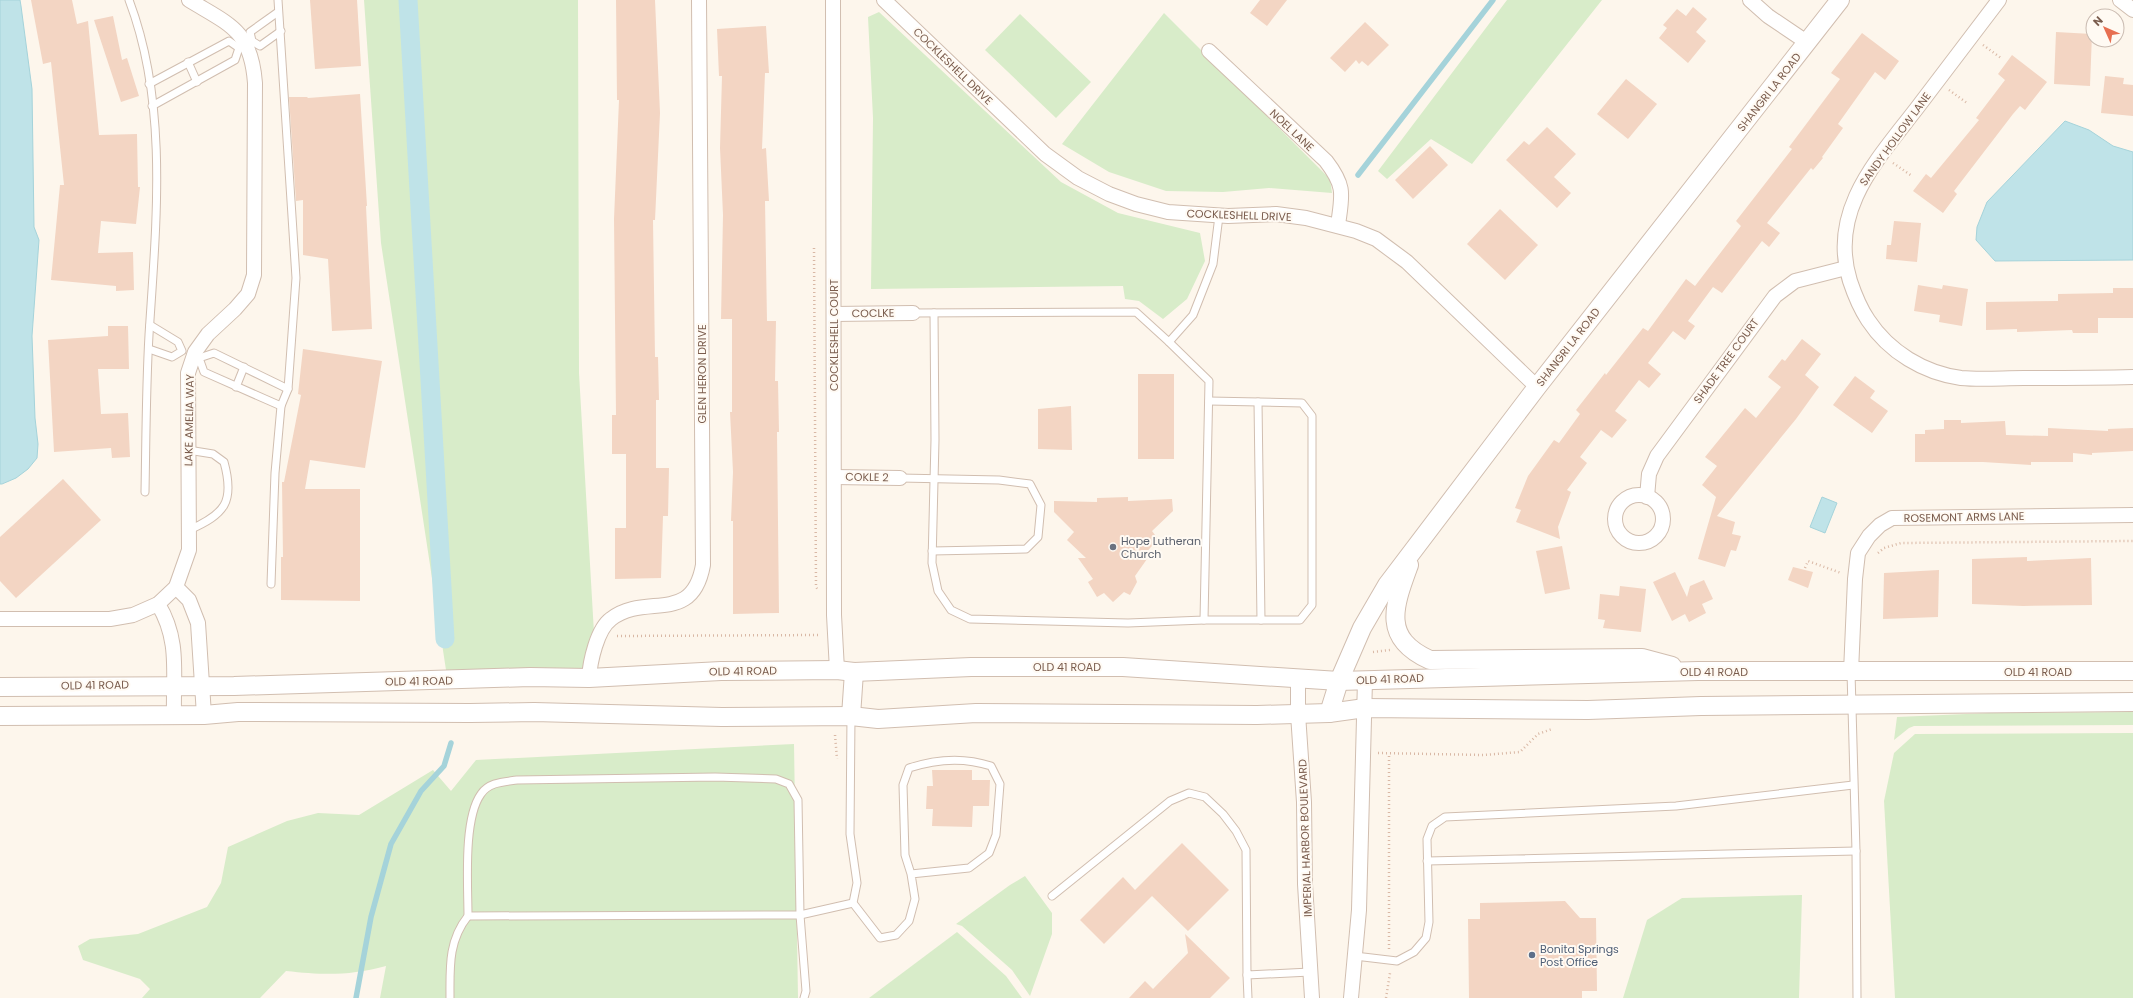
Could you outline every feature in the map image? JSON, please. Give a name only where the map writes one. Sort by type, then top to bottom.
[{"type":"street","name":"LAKE AMELIA WAY","points":[[0,619],[110,619],[133,615],[158,604],[176,587],[189,550],[188,373],[191,355],[208,334],[235,309],[248,294],[254,275],[255,83],[254,60],[246,44],[228,24],[189,0]]},
{"type":"street","name":"GLEN HERON DRIVE","points":[[589,678],[590,659],[603,628],[610,619],[624,611],[639,607],[671,605],[680,602],[691,593],[700,580],[703,565],[699,0]]},
{"type":"street","name":"COCKLESHELL COURT","points":[[833,0],[834,615],[846,671]]},
{"type":"street","name":"COCKLESHELL DRIVE","points":[[884,0],[1045,154],[1078,178],[1109,194],[1136,204],[1168,212],[1219,216],[1276,214],[1306,218],[1338,225],[1356,231],[1392,250],[1537,386]]},
{"type":"street","points":[[1750,0],[1768,16],[1808,43]]},
{"type":"street","name":"SHANGRI LA ROAD","points":[[1329,713],[1338,681],[1362,628],[1387,585],[1537,386],[1808,43],[1840,0]]},
{"type":"street","name":"SANDY HOLLOW LANE","points":[[1999,0],[1881,155],[1861,185],[1852,203],[1847,223],[1845,245],[1846,268],[1858,306],[1872,326],[1888,344],[1908,359],[1934,371],[1961,378],[2133,377]]},
{"type":"street","points":[[2120,0],[2133,10]]},
{"type":"street","name":"NOEL LANE","points":[[1209,51],[1326,161],[1337,175],[1342,192],[1338,225]]},
{"type":"street","name":"SHADE TREE COURT","points":[[1647,497],[1649,474],[1657,456],[1775,296],[1795,281],[1846,268]]},
{"type":"street","name":"COCLKE","points":[[834,314],[913,313]]},
{"type":"street","name":"COKLE 2","points":[[834,477],[900,478]]},
{"type":"street","name":"ROSEMONT ARMS LANE","points":[[1851,672],[1855,579],[1858,553],[1869,536],[1880,525],[1892,518],[2133,515]]},
{"type":"street","points":[[1415,547],[1396,600],[1394,616],[1398,632],[1405,644],[1416,654],[1430,660],[1642,658],[1698,671]]},
{"type":"street","points":[[176,587],[189,600],[198,623],[204,714]]},
{"type":"street","points":[[158,604],[167,619],[173,636],[175,662],[173,684],[174,714]]},
{"type":"street","name":"OLD 41 ROAD","points":[[0,687],[173,684],[203,685],[530,677],[589,678],[721,671],[846,671],[971,668],[1123,667],[1262,677],[1298,677],[1338,681],[1698,671],[2133,671]]},
{"type":"street","points":[[846,671],[851,716]]},
{"type":"street","name":"IMPERIAL HARBOR BOULEVARD","points":[[1298,677],[1298,714],[1303,762],[1305,884],[1312,998]]},
{"type":"street","points":[[1351,998],[1359,910],[1365,680]]},
{"type":"street","points":[[0,716],[204,714],[238,712],[534,712],[714,717],[851,716],[878,719],[976,713],[1207,716],[1329,713],[1365,708],[1588,710],[1701,706],[2133,702]]},
{"type":"lane","points":[[129,0],[140,29],[155,125],[156,225],[149,349],[145,492]]},
{"type":"lane","points":[[271,584],[275,473],[281,406],[288,389],[296,278],[278,0]]},
{"type":"lane","points":[[152,106],[235,60],[246,44],[250,32],[278,12]]},
{"type":"lane","points":[[149,84],[228,41],[260,46],[281,31]]},
{"type":"lane","points":[[188,62],[197,82]]},
{"type":"lane","points":[[1169,342],[1193,315],[1213,264],[1219,216]]},
{"type":"lane","points":[[934,312],[935,440],[932,563],[938,591],[951,610],[970,619],[1128,623],[1204,620],[1300,620],[1312,605],[1312,416],[1302,402],[1209,401]]},
{"type":"lane","points":[[913,313],[1136,312],[1209,381],[1204,620]]},
{"type":"lane","points":[[150,325],[178,342],[191,355],[204,372],[281,406]]},
{"type":"lane","points":[[149,349],[172,357],[214,353],[288,389]]},
{"type":"lane","points":[[236,386],[244,367]]},
{"type":"lane","points":[[1258,402],[1261,620]]},
{"type":"lane","points":[[188,450],[213,454],[224,462],[229,482],[226,503],[211,520],[189,530]]},
{"type":"lane","points":[[900,478],[934,480],[998,480],[1030,484],[1041,505],[1038,537],[1026,549],[932,551]]},
{"type":"lane","points":[[1851,672],[1856,851],[1857,998]]},
{"type":"lane","points":[[851,716],[850,834],[857,883],[853,903],[880,938],[896,935],[909,921],[915,899],[912,874],[905,855],[903,785],[909,768],[930,761],[974,760],[991,766],[1000,784],[996,835],[989,853],[969,868],[912,874]]},
{"type":"lane","points":[[450,998],[450,961],[453,941],[461,924],[468,916],[468,835],[474,811],[481,794],[494,783],[517,780],[707,778],[776,779],[789,784],[798,800],[800,915],[806,990],[804,998]]},
{"type":"lane","points":[[1355,956],[1397,961],[1414,952],[1426,938],[1429,922],[1427,839],[1432,826],[1445,817],[1676,806],[1853,785]]},
{"type":"lane","points":[[1052,896],[1170,801],[1189,793],[1205,797],[1224,814],[1236,831],[1246,850],[1248,998]]},
{"type":"lane","points":[[1427,861],[1856,851]]},
{"type":"lane","points":[[468,916],[800,915],[853,903]]},
{"type":"lane","points":[[1247,975],[1310,972]]},
{"type":"path","points":[[1972,36],[2001,58]]},
{"type":"path","points":[[1937,82],[1967,103]]},
{"type":"path","points":[[1881,155],[1912,176]]},
{"type":"path","points":[[1875,558],[1884,548],[1901,543],[2133,541]]},
{"type":"path","points":[[1805,568],[1808,560],[1845,575]]},
{"type":"path","points":[[600,636],[821,635]]},
{"type":"path","points":[[1372,652],[1389,650]]},
{"type":"path","points":[[1376,753],[1484,755],[1520,752],[1538,734],[1557,727]]},
{"type":"path","points":[[1389,754],[1389,953]]},
{"type":"path","points":[[1386,998],[1390,971]]},
{"type":"green space","points":[[364,0],[578,0],[579,373],[596,668],[446,670],[381,243]]},
{"type":"green space","points":[[1507,0],[1602,0],[1472,164],[1431,139],[1387,179],[1378,171]]},
{"type":"green space","points":[[879,12],[1061,182],[1118,213],[1200,233],[1205,261],[1187,299],[1163,319],[1139,301],[1125,299],[1123,286],[871,289],[873,118],[868,17]]},
{"type":"green space","points":[[1164,13],[1330,179],[1332,193],[1269,188],[1223,192],[1166,191],[1109,172],[1062,144]]},
{"type":"green space","points":[[1020,14],[1091,82],[1056,118],[985,50]]},
{"type":"green space","points":[[2133,712],[2133,725],[1914,726],[1909,728],[1894,740],[1897,717],[1989,713]]},
{"type":"green space","points":[[2133,733],[2133,998],[1895,998],[1884,801],[1894,753],[1915,734]]},
{"type":"green space","points":[[794,744],[798,998],[380,998],[386,966],[360,972],[336,974],[286,971],[260,998],[142,998],[150,989],[140,979],[83,960],[78,946],[90,939],[138,934],[207,907],[221,883],[228,847],[287,821],[318,813],[359,815],[433,770],[451,791],[476,760]]},
{"type":"green space","points":[[1025,876],[1052,913],[1052,934],[1030,996],[1012,970],[962,926],[956,924]]},
{"type":"green space","points":[[1802,895],[1799,998],[1623,998],[1647,920],[1682,898]]},
{"type":"green space","points":[[957,932],[1006,976],[1022,998],[869,998]]},
{"type":"water","points":[[0,0],[20,0],[21,6],[32,89],[34,227],[39,240],[32,336],[35,418],[38,444],[37,458],[28,469],[16,478],[2,484],[0,484]]},
{"type":"water","points":[[2065,121],[2089,130],[2113,146],[2133,152],[2133,260],[1995,261],[1976,240],[1977,227],[1987,202]]},
{"type":"water","points":[[1822,497],[1837,503],[1825,533],[1810,527]]},
{"type":"building","points":[[31,0],[72,0],[77,24],[88,21],[99,135],[137,134],[138,187],[140,187],[136,224],[101,221],[98,253],[133,252],[134,290],[116,291],[116,286],[51,280],[60,185],[64,185],[51,62],[43,64]]},
{"type":"building","points":[[310,0],[357,0],[361,66],[315,69]]},
{"type":"building","points":[[616,0],[655,0],[660,113],[655,220],[653,220],[655,357],[658,357],[659,400],[656,400],[656,468],[669,468],[668,516],[663,516],[661,578],[615,579],[615,528],[626,528],[626,454],[612,454],[612,415],[616,415],[614,219],[619,100],[617,100]]},
{"type":"building","points":[[1260,0],[1287,0],[1267,26],[1250,13]]},
{"type":"building","points":[[1693,7],[1707,19],[1696,32],[1706,41],[1688,63],[1659,38],[1667,28],[1663,25],[1677,9],[1686,16]]},
{"type":"building","points":[[113,16],[122,60],[127,58],[139,96],[121,102],[94,20]]},
{"type":"building","points":[[1365,22],[1389,45],[1368,66],[1362,61],[1359,64],[1356,60],[1345,72],[1330,58]]},
{"type":"building","points":[[766,26],[769,73],[765,73],[762,149],[766,148],[769,201],[765,201],[767,321],[776,321],[775,381],[778,381],[779,432],[777,432],[779,613],[733,614],[733,521],[731,521],[733,472],[730,412],[732,412],[732,319],[721,319],[723,215],[720,148],[722,76],[719,76],[717,29]]},
{"type":"building","points":[[2056,32],[2085,34],[2085,48],[2091,48],[2090,86],[2054,84]]},
{"type":"building","points":[[1862,33],[1899,61],[1885,80],[1875,72],[1838,124],[1843,128],[1822,157],[1823,158],[1813,170],[1811,168],[1767,223],[1780,233],[1769,247],[1762,241],[1722,293],[1713,287],[1688,321],[1695,326],[1685,340],[1673,331],[1648,363],[1661,374],[1649,388],[1639,380],[1615,411],[1627,420],[1612,438],[1601,430],[1580,457],[1587,463],[1567,490],[1571,492],[1558,527],[1560,539],[1516,522],[1521,510],[1515,508],[1528,476],[1554,440],[1559,443],[1580,414],[1576,410],[1643,328],[1648,331],[1686,279],[1695,286],[1741,226],[1736,221],[1792,149],[1789,147],[1840,79],[1831,73]]},
{"type":"building","points":[[2012,55],[2047,82],[2025,110],[2020,106],[2013,114],[1954,191],[1957,194],[1943,213],[1913,191],[1926,174],[1931,178],[1979,120],[1976,118],[2005,80],[1998,74]]},
{"type":"building","points":[[2105,76],[2124,78],[2123,84],[2133,85],[2133,116],[2101,113]]},
{"type":"building","points":[[1626,79],[1657,104],[1628,139],[1597,114]]},
{"type":"building","points":[[360,94],[367,206],[372,329],[332,331],[328,259],[303,255],[303,200],[296,201],[289,97],[308,98]]},
{"type":"building","points":[[1547,127],[1576,154],[1554,177],[1571,193],[1557,208],[1506,160],[1524,141],[1529,145]]},
{"type":"building","points":[[1430,146],[1448,165],[1413,199],[1395,180]]},
{"type":"building","points":[[1500,209],[1538,245],[1505,280],[1467,244]]},
{"type":"building","points":[[1894,221],[1921,223],[1917,262],[1886,259],[1887,245],[1891,245]]},
{"type":"building","points":[[1918,285],[1942,289],[1943,285],[1968,289],[1962,326],[1939,322],[1940,315],[1914,311]]},
{"type":"building","points":[[2113,288],[2133,288],[2133,318],[2098,318],[2098,333],[2073,333],[2072,330],[2017,332],[2017,329],[1986,330],[1986,302],[2058,301],[2058,294],[2113,293]]},
{"type":"building","points":[[108,326],[128,326],[129,369],[98,369],[101,414],[128,413],[130,457],[112,458],[111,448],[54,452],[48,340],[108,336]]},
{"type":"building","points":[[1802,339],[1821,354],[1805,375],[1819,387],[1796,419],[1717,516],[1735,522],[1732,534],[1741,536],[1736,551],[1731,550],[1725,567],[1698,559],[1716,497],[1702,485],[1717,466],[1705,457],[1745,408],[1756,418],[1781,387],[1768,377],[1782,359],[1785,361]]},
{"type":"building","points":[[303,349],[382,361],[365,468],[310,460],[305,489],[360,489],[360,601],[281,600],[281,557],[283,557],[282,482],[284,482],[301,395],[298,394]]},
{"type":"building","points":[[1138,374],[1174,374],[1174,459],[1138,459]]},
{"type":"building","points":[[1855,376],[1875,391],[1870,398],[1888,411],[1872,433],[1833,405]]},
{"type":"building","points":[[1071,406],[1072,450],[1038,449],[1038,409]]},
{"type":"building","points":[[1944,420],[1961,420],[1961,423],[2005,421],[2006,435],[2048,436],[2048,428],[2108,431],[2108,429],[2133,428],[2133,451],[2092,453],[2092,455],[2073,453],[2073,462],[2031,462],[2031,465],[1983,462],[1915,462],[1915,434],[1925,434],[1925,430],[1944,429]]},
{"type":"building","points":[[63,479],[101,520],[16,598],[0,581],[0,537]]},
{"type":"building","name":"Hope Lutheran Church","points":[[1128,497],[1128,501],[1172,499],[1173,511],[1152,531],[1158,539],[1144,555],[1147,559],[1135,576],[1137,582],[1130,595],[1124,592],[1113,602],[1104,593],[1097,597],[1088,582],[1093,579],[1078,558],[1086,558],[1067,540],[1074,532],[1054,512],[1054,501],[1097,502],[1097,498]]},
{"type":"building","points":[[1562,546],[1570,589],[1545,594],[1536,551]]},
{"type":"building","points":[[2027,557],[2027,561],[2091,558],[2092,605],[2023,606],[1972,604],[1972,559]]},
{"type":"building","points":[[1793,567],[1813,572],[1808,588],[1788,580]]},
{"type":"building","points":[[1939,570],[1938,617],[1883,619],[1884,573]]},
{"type":"building","points":[[1675,572],[1687,597],[1690,586],[1704,580],[1713,599],[1702,604],[1706,613],[1689,622],[1685,614],[1672,621],[1653,582]]},
{"type":"building","points":[[1620,586],[1646,589],[1641,632],[1603,628],[1605,620],[1598,619],[1600,594],[1619,596]]},
{"type":"building","points":[[932,770],[972,770],[972,780],[990,780],[989,806],[973,806],[972,827],[932,826],[933,809],[926,809],[927,786],[933,786]]},
{"type":"building","points":[[1182,843],[1229,890],[1188,931],[1152,896],[1104,944],[1080,920],[1123,877],[1135,890]]},
{"type":"building","name":"Bonita Springs Post Office","points":[[1565,901],[1580,918],[1596,918],[1597,991],[1582,991],[1582,998],[1469,998],[1468,919],[1480,919],[1480,903]]},
{"type":"building","points":[[1185,934],[1230,978],[1210,998],[1129,998],[1145,981],[1153,989],[1188,953]]},
{"type":"waterway","points":[[408,0],[445,639]]},
{"type":"waterway","points":[[1358,175],[1493,0]]},
{"type":"waterway","points":[[356,998],[371,917],[391,844],[421,791],[444,766],[451,743]]},
{"type":"place","name":"Hope Lutheran Church","points":[[1113,547]]},
{"type":"place","name":"Bonita Springs Post Office","points":[[1532,955]]}]
